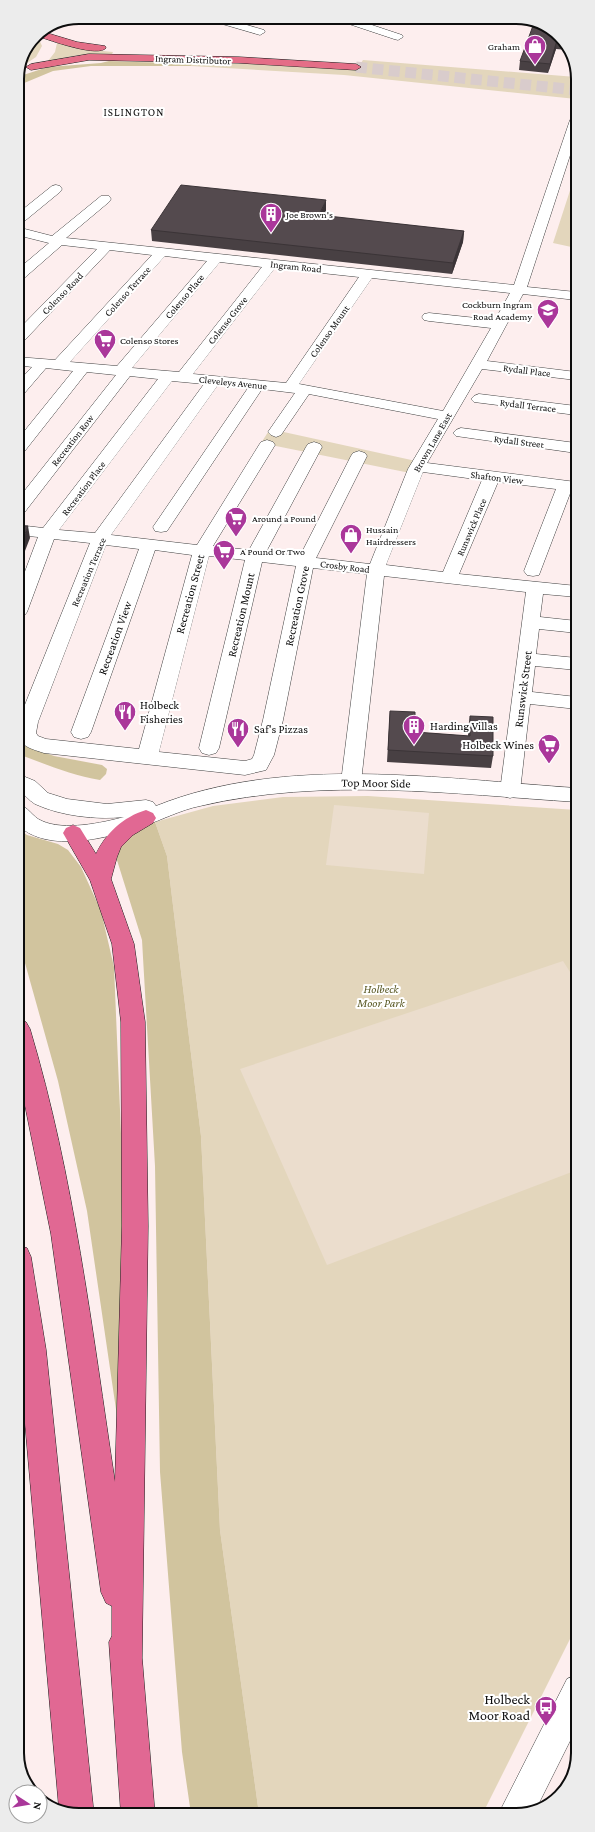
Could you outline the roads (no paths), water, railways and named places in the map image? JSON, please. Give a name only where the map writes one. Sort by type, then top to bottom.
[{"type":"highway","points":[[49,32],[114,45]]},
{"type":"highway","name":"Ingram Distributor","points":[[31,67],[89,56],[358,65],[173,52],[109,50],[76,45],[49,32]]},
{"type":"highway","points":[[25,69],[31,67],[46,52],[50,45],[48,33]]},
{"type":"highway","points":[[128,47],[173,52]]},
{"type":"highway","points":[[100,879],[104,858],[113,841],[125,830],[146,818]]},
{"type":"highway","points":[[73,833],[100,879],[123,944],[133,1022],[134,1226],[127,1656]]},
{"type":"highway","points":[[24,1049],[33,1080],[64,1234],[127,1656],[138,1808]]},
{"type":"highway","points":[[24,1296],[32,1350],[76,1808]]},
{"type":"street","points":[[233,24],[260,32]]},
{"type":"street","points":[[359,24],[398,37]]},
{"type":"street","points":[[368,27],[376,24]]},
{"type":"street","name":"Brown Lane East","points":[[351,782],[376,569],[417,467],[478,364],[519,290],[571,135]]},
{"type":"street","points":[[24,215],[56,189]]},
{"type":"street","points":[[24,270],[56,240],[105,199]]},
{"type":"street","name":"Ingram Road","points":[[24,233],[56,240],[107,246],[571,295]]},
{"type":"street","points":[[24,246],[56,240]]},
{"type":"street","name":"Colenso Road","points":[[24,333],[107,246]]},
{"type":"street","name":"Colenso Terrace","points":[[59,365],[162,252]]},
{"type":"street","name":"Colenso Place","points":[[124,371],[216,258]]},
{"type":"street","name":"Colenso Grove","points":[[176,376],[271,264]]},
{"type":"street","name":"Colenso Mount","points":[[297,388],[368,274]]},
{"type":"street","points":[[429,317],[465,324],[500,325]]},
{"type":"street","name":"Cleveleys Avenue","points":[[24,362],[297,388],[447,416]]},
{"type":"street","points":[[24,384],[43,363]]},
{"type":"street","name":"Rydall Place","points":[[478,364],[571,375]]},
{"type":"street","points":[[24,441],[84,367]]},
{"type":"street","name":"Recreation Row","points":[[24,501],[124,371]]},
{"type":"street","name":"Recreation Place","points":[[24,596],[48,533],[176,376]]},
{"type":"street","name":"Recreation Terrace","points":[[147,758],[44,746],[31,742],[26,734],[28,722],[100,539],[214,380]]},
{"type":"street","points":[[161,527],[258,384]]},
{"type":"street","name":"Recreation Street","points":[[147,758],[202,550],[272,438],[297,388]]},
{"type":"street","name":"Rydall Terrace","points":[[479,399],[571,410]]},
{"type":"street","name":"Rydall Street","points":[[461,433],[571,447]]},
{"type":"street","name":"Recreation Mount","points":[[209,748],[255,556],[314,447]]},
{"type":"street","name":"Recreation Grove","points":[[147,758],[245,768],[259,765],[264,755],[273,720],[306,561],[359,456]]},
{"type":"street","name":"Shafton View","points":[[417,467],[570,487]]},
{"type":"street","name":"Runswick Place","points":[[450,578],[492,476]]},
{"type":"street","name":"Runswick Street","points":[[510,791],[531,622],[534,579],[570,487]]},
{"type":"street","name":"Crosby Road","points":[[24,531],[450,578],[534,579],[571,590]]},
{"type":"street","name":"Recreation View","points":[[81,732],[149,544]]},
{"type":"street","points":[[531,622],[571,626]]},
{"type":"street","points":[[526,659],[571,663]]},
{"type":"street","points":[[522,698],[571,702]]},
{"type":"street","name":"Top Moor Side","points":[[24,817],[32,826],[42,830],[57,834],[73,833],[102,829],[146,818],[177,805],[218,795],[258,788],[351,782],[390,782],[571,796]]},
{"type":"street","name":"Top Moor Side","points":[[24,784],[41,798],[66,806],[101,811],[177,805]]},
{"type":"street","points":[[41,798],[73,833]]},
{"type":"street","points":[[519,1808],[571,1704]]},
{"type":"tunnel","points":[[356,67],[571,89]]},
{"type":"place","name":"Graham","points":[[535,66]]},
{"type":"place","name":"Joe Brown's","points":[[271,234]]},
{"type":"place","name":"Cockburn Ingram Road Academy","points":[[548,330]]},
{"type":"place","name":"Colenso Stores","points":[[105,360]]},
{"type":"place","name":"Around a Pound","points":[[236,538]]},
{"type":"place","name":"Hussain Hairdressers","points":[[351,554]]},
{"type":"place","name":"A Pound Or Two","points":[[224,570]]},
{"type":"place","name":"Holbeck Fisheries","points":[[125,732]]},
{"type":"place","name":"Harding Villas","points":[[414,746]]},
{"type":"place","name":"Saf's Pizzas","points":[[238,748]]},
{"type":"place","name":"Holbeck Wines","points":[[549,764]]},
{"type":"place","name":"Holbeck Moor Road","points":[[546,1726]]},
{"type":"district","name":"ISLINGTON","points":[[134,112]]},
{"type":"park label","name":"Holbeck Moor Park","points":[[381,996]]}]
